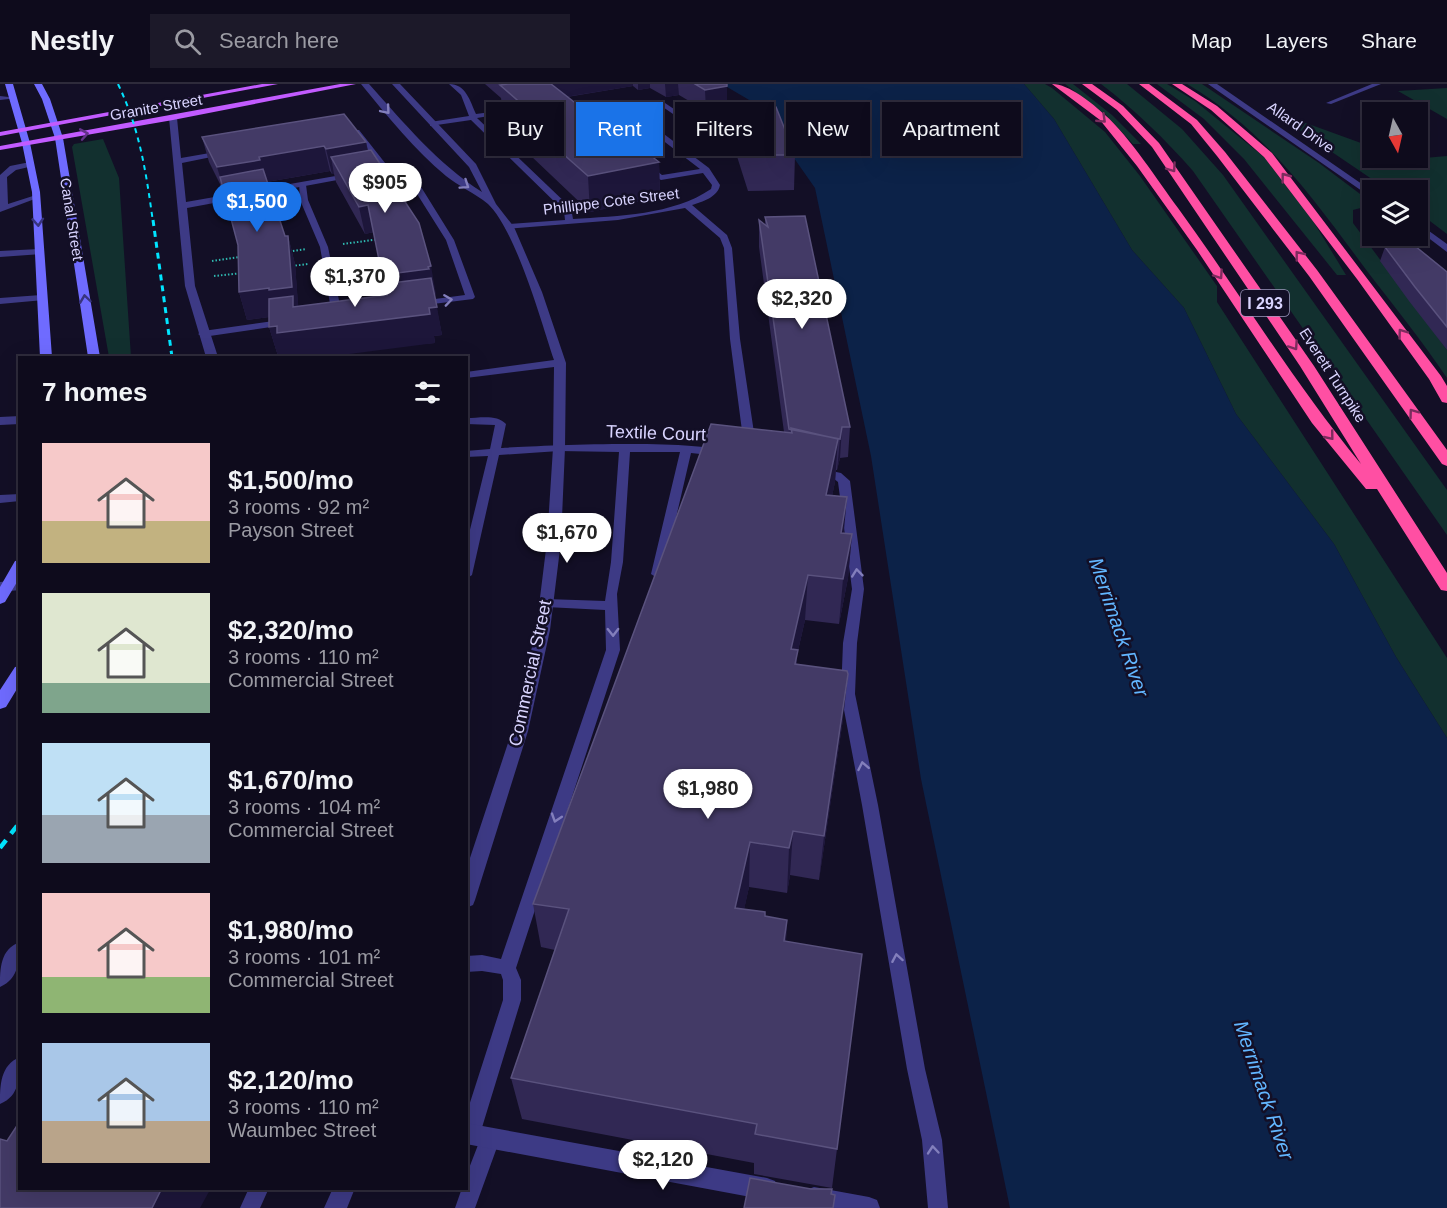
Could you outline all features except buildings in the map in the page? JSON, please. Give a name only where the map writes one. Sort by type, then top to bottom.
[{"type":"highway","points":[[1056,84],[1102,118],[1141,164],[1202,249],[1317,420],[1418,543]]},
{"type":"highway","name":"Everett Turnpike","points":[[1086,84],[1120,108],[1156,144],[1307,366],[1447,586]]},
{"type":"highway","points":[[1143,84],[1194,122],[1221,154],[1313,273],[1447,460]]},
{"type":"highway","points":[[1176,84],[1214,108],[1268,155],[1361,276],[1436,379],[1447,399]]},
{"type":"main road","name":"Granite Street","points":[[0,134],[274,84]]},
{"type":"main road","name":"Granite Street","points":[[0,148],[352,84]]},
{"type":"street","name":"Canal Street","points":[[9,84],[26,144],[36,197],[46,356]]},
{"type":"street","name":"Canal Street","points":[[39,84],[59,138],[94,356]]},
{"type":"street","name":"Commercial Street","points":[[364,84],[429,156],[492,204]]},
{"type":"street","name":"Commercial Street","points":[[396,84],[473,166],[492,204],[510,227],[537,292],[560,363],[559,448],[554,541],[543,630],[520,731],[468,894]]},
{"type":"street","name":"Allard Drive","points":[[1212,84],[1362,188]]},
{"type":"street","points":[[173,118],[190,286],[212,356]]},
{"type":"street","points":[[344,132],[355,130]]},
{"type":"street","points":[[177,161],[240,150]]},
{"type":"street","points":[[181,206],[387,170]]},
{"type":"street","points":[[1428,234],[1447,249]]},
{"type":"street","points":[[468,375],[560,363]]},
{"type":"street","points":[[0,421],[18,420]]},
{"type":"street","points":[[7,589],[18,568]]},
{"type":"street","points":[[0,703],[18,674]]},
{"type":"street","points":[[0,978],[18,953]]},
{"type":"street","points":[[475,1135],[869,1208]]},
{"type":"street","points":[[335,1208],[343,1190]]},
{"type":"lane","points":[[452,84],[464,94],[473,117],[568,210],[569,221]]},
{"type":"lane","points":[[1329,103],[1378,84]]},
{"type":"lane","points":[[0,98],[14,98]]},
{"type":"lane","points":[[564,102],[576,102]]},
{"type":"lane","points":[[564,102],[576,111]]},
{"type":"lane","points":[[433,124],[486,115]]},
{"type":"lane","points":[[355,130],[387,170],[401,171],[410,176],[450,240],[470,297],[411,306]]},
{"type":"lane","points":[[689,156],[706,170]]},
{"type":"lane","points":[[30,164],[13,168],[3,176],[2,209],[36,197]]},
{"type":"lane","points":[[643,164],[661,178],[706,170]]},
{"type":"lane","name":"Phillippe Cote Street","points":[[510,227],[647,213],[688,206],[702,201],[715,190],[716,185],[706,170]]},
{"type":"lane","points":[[302,185],[304,200],[324,247],[343,315],[326,317]]},
{"type":"lane","name":"Textile Court","points":[[468,454],[559,448],[686,449],[746,456],[729,248],[724,237],[688,206]]},
{"type":"lane","points":[[0,254],[39,252]]},
{"type":"lane","points":[[0,301],[41,298]]},
{"type":"lane","points":[[203,334],[294,321]]},
{"type":"lane","points":[[468,421],[497,421],[501,424],[468,566]]},
{"type":"lane","points":[[468,1186],[475,1135],[512,1000],[512,980],[507,968],[613,650],[610,606],[617,562],[625,449]]},
{"type":"lane","points":[[657,574],[686,449]]},
{"type":"lane","points":[[805,468],[837,475],[844,481],[858,589],[850,643],[848,694],[870,805],[916,1069],[932,1140],[938,1208]]},
{"type":"lane","points":[[0,499],[18,497]]},
{"type":"lane","points":[[546,603],[610,606]]},
{"type":"lane","points":[[468,964],[482,963],[507,968]]},
{"type":"lane","points":[[0,1095],[18,1069]]},
{"type":"lane","points":[[250,1208],[258,1190]]},
{"type":"lane","points":[[465,1208],[467,1190]]},
{"type":"path","points":[[279,252],[382,239]]},
{"type":"path","points":[[212,261],[245,256]]},
{"type":"path","points":[[282,267],[327,261]]},
{"type":"path","points":[[214,276],[248,272]]},
{"type":"green space","points":[[1024,84],[1045,84],[1052,88],[1105,132],[1140,176],[1217,286],[1217,302],[1447,658],[1447,738],[1396,657],[1334,544],[1236,414],[1184,308],[1132,250],[1054,119]]},
{"type":"green space","points":[[1065,84],[1073,84],[1112,115],[1141,144],[1133,144],[1106,115]]},
{"type":"green space","points":[[1101,84],[1127,84],[1182,129],[1223,175],[1447,490],[1447,535],[1193,171],[1149,125]]},
{"type":"green space","points":[[1157,84],[1167,84],[1195,101],[1264,157],[1313,221],[1346,275],[1337,275],[1244,159],[1204,119]]},
{"type":"green space","points":[[1187,84],[1202,84],[1319,163],[1362,195],[1362,208],[1353,210],[1353,223],[1362,235],[1362,246],[1370,246],[1447,350],[1447,378],[1307,192],[1264,145],[1215,103]]},
{"type":"green space","points":[[1447,88],[1447,119],[1428,108],[1428,102],[1417,102],[1398,91]]},
{"type":"green space","points":[[1270,110],[1362,143],[1362,168],[1428,168],[1428,158],[1447,156],[1447,234],[1428,220],[1428,180],[1373,180]]},
{"type":"green space","points":[[103,139],[119,178],[131,356],[109,356],[72,147],[74,144]]},
{"type":"water","name":"Merrimack River","points":[[722,84],[1024,84],[1054,119],[1132,250],[1184,308],[1236,414],[1334,544],[1396,657],[1447,738],[1447,1208],[1010,1208],[921,779],[871,456],[815,188],[793,156],[870,156],[870,102],[786,102],[786,147],[774,130],[774,102],[753,102]]},
{"type":"railway","points":[[118,84],[137,135],[145,168],[153,222]]},
{"type":"railway","points":[[153,220],[172,356]]},
{"type":"railway","points":[[0,848],[18,825]]}]
